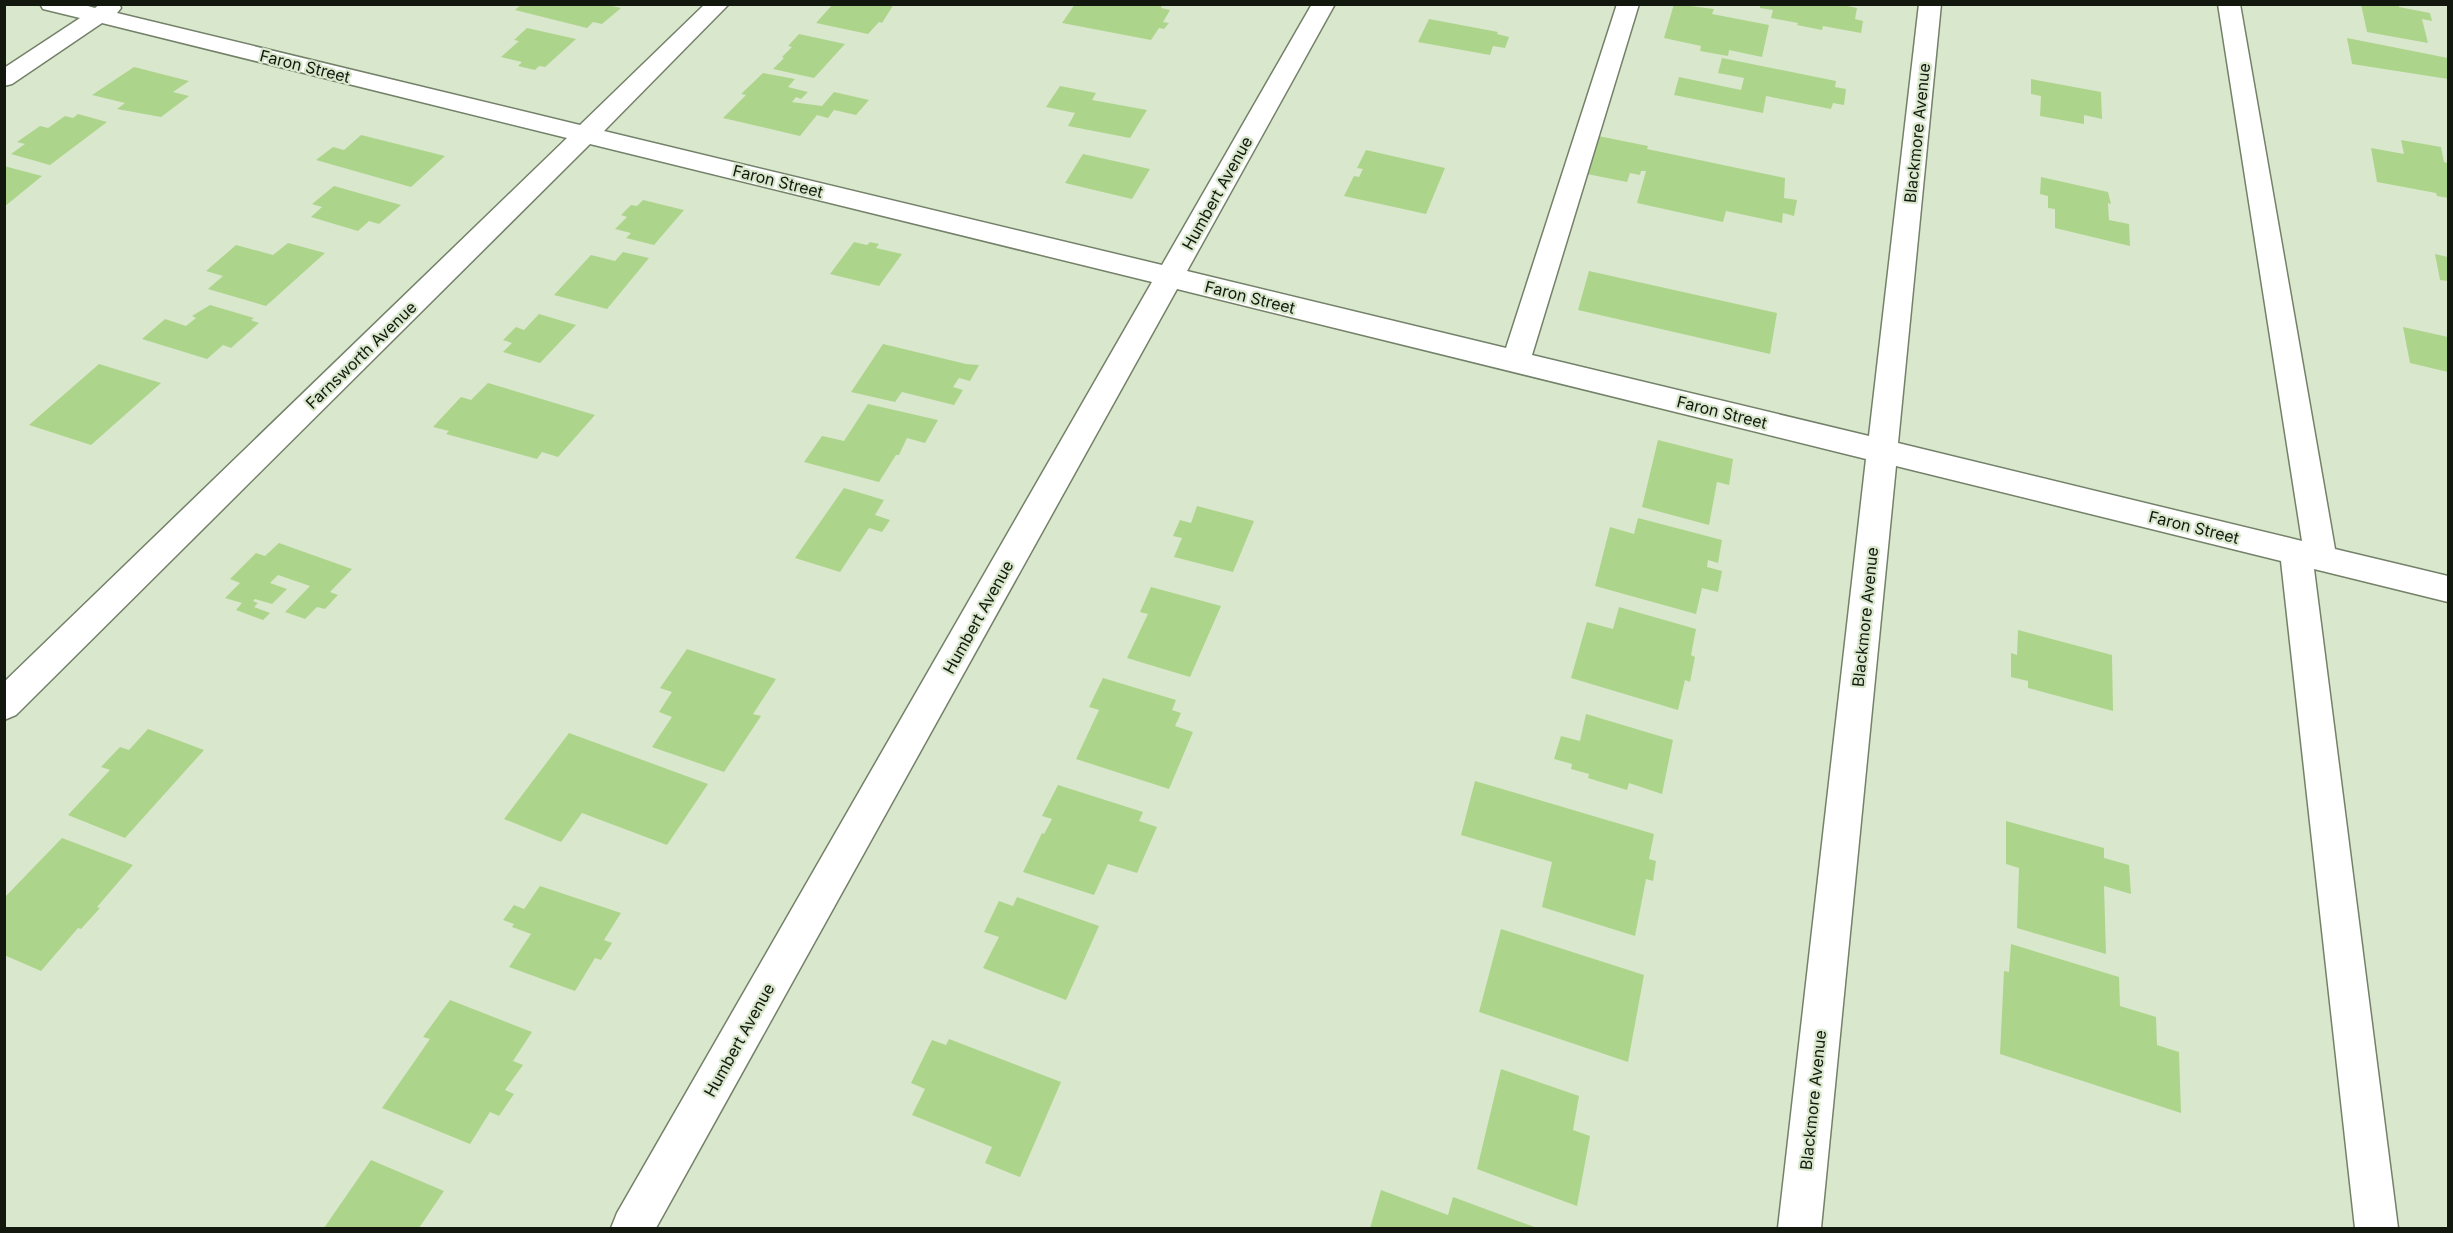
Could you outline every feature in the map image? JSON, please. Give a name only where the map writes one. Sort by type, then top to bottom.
[{"type":"street","name":"Faron Street","points":[[51,4],[106,10],[585,135],[2448,589]]},
{"type":"street","name":"Farnsworth Avenue","points":[[4,705],[718,4]]},
{"type":"street","name":"Humbert Avenue","points":[[632,1228],[1324,4]]},
{"type":"street","points":[[1516,362],[1628,4]]},
{"type":"street","name":"Blackmore Avenue","points":[[1799,1228],[1930,4]]},
{"type":"street","points":[[2229,4],[2309,555],[2377,1228]]},
{"type":"street","points":[[4,79],[106,10]]},
{"type":"building","points":[[522,4],[614,4],[612,6],[621,8],[602,24],[593,22],[587,28],[515,10]]},
{"type":"building","points":[[833,4],[894,4],[882,23],[879,22],[868,34],[816,23]]},
{"type":"building","points":[[1075,4],[1163,4],[1161,8],[1170,10],[1163,22],[1169,23],[1164,29],[1159,28],[1151,40],[1062,23]]},
{"type":"building","points":[[1674,4],[1714,9],[1712,14],[1769,25],[1762,57],[1729,50],[1728,56],[1700,51],[1701,46],[1664,38]]},
{"type":"building","points":[[1760,4],[1838,4],[1857,8],[1855,19],[1863,21],[1861,33],[1823,26],[1822,30],[1771,18],[1773,10],[1760,8]]},
{"type":"building","points":[[2361,4],[2399,4],[2399,7],[2430,13],[2432,21],[2422,19],[2428,43],[2367,32]]},
{"type":"building","points":[[1429,19],[1498,32],[1497,34],[1509,37],[1505,48],[1493,46],[1490,55],[1418,42]]},
{"type":"building","points":[[527,28],[576,39],[545,67],[539,66],[535,70],[518,66],[522,62],[501,57],[519,41],[514,40]]},
{"type":"building","points":[[799,34],[845,44],[814,78],[773,69],[784,58],[782,57],[792,47],[788,46]]},
{"type":"building","points":[[2347,38],[2448,58],[2448,79],[2352,64]]},
{"type":"building","points":[[1722,58],[1836,81],[1835,87],[1846,89],[1844,105],[1833,103],[1831,109],[1766,96],[1763,113],[1674,95],[1679,77],[1741,90],[1744,78],[1718,73]]},
{"type":"building","points":[[134,67],[189,81],[173,92],[189,96],[161,117],[117,109],[125,103],[92,95]]},
{"type":"building","points":[[763,73],[795,79],[788,87],[808,92],[801,99],[796,97],[792,102],[822,106],[834,92],[869,100],[856,115],[834,110],[828,118],[817,115],[800,136],[723,118],[746,95],[741,94]]},
{"type":"building","points":[[2031,79],[2101,92],[2102,119],[2084,115],[2084,124],[2040,116],[2041,96],[2031,94]]},
{"type":"building","points":[[1060,86],[1096,93],[1092,100],[1147,110],[1130,138],[1068,126],[1075,113],[1046,107]]},
{"type":"building","points":[[78,114],[107,122],[50,165],[11,154],[25,144],[17,142],[40,126],[48,128],[65,116],[73,118]]},
{"type":"building","points":[[361,135],[445,156],[411,187],[316,160],[333,147],[344,150]]},
{"type":"building","points":[[1598,136],[1648,146],[1647,149],[1785,178],[1784,198],[1797,200],[1794,216],[1783,213],[1782,223],[1726,211],[1723,222],[1637,203],[1646,171],[1641,171],[1640,175],[1630,173],[1627,182],[1587,174]]},
{"type":"building","points":[[2401,140],[2441,147],[2444,162],[2448,163],[2448,198],[2437,196],[2436,193],[2377,182],[2371,148],[2404,154]]},
{"type":"building","points":[[1366,150],[1445,168],[1426,214],[1344,196],[1354,176],[1359,177],[1363,169],[1357,168]]},
{"type":"building","points":[[1083,154],[1150,169],[1132,199],[1065,183]]},
{"type":"building","points":[[4,166],[42,176],[4,207]]},
{"type":"building","points":[[2041,177],[2108,192],[2111,204],[2108,203],[2109,220],[2129,224],[2130,246],[2055,228],[2055,209],[2048,208],[2048,196],[2040,194]]},
{"type":"building","points":[[334,186],[401,205],[379,224],[369,221],[358,231],[311,217],[322,207],[312,204]]},
{"type":"building","points":[[643,200],[684,210],[654,245],[626,238],[631,233],[615,229],[627,217],[621,215],[631,205],[637,206]]},
{"type":"building","points":[[854,242],[867,245],[870,242],[879,244],[876,248],[902,254],[879,286],[830,274]]},
{"type":"building","points":[[288,243],[325,253],[266,306],[208,289],[223,276],[206,271],[236,245],[273,255]]},
{"type":"building","points":[[623,252],[649,258],[607,309],[554,295],[591,255],[615,261]]},
{"type":"building","points":[[2435,254],[2448,257],[2448,281],[2440,280]]},
{"type":"building","points":[[1589,271],[1777,313],[1770,354],[1578,310]]},
{"type":"building","points":[[210,305],[254,318],[251,320],[259,323],[231,348],[223,345],[207,359],[142,339],[165,319],[186,326],[196,318],[192,316]]},
{"type":"building","points":[[539,314],[576,325],[540,363],[503,352],[512,343],[503,340],[516,327],[524,330]]},
{"type":"building","points":[[2403,327],[2448,337],[2448,372],[2410,363]]},
{"type":"building","points":[[883,344],[966,364],[979,365],[970,381],[959,378],[953,387],[963,390],[954,405],[902,392],[895,402],[851,392]]},
{"type":"building","points":[[99,364],[161,383],[91,445],[29,425]]},
{"type":"building","points":[[488,383],[595,415],[558,457],[542,452],[537,459],[446,434],[449,431],[433,427],[461,397],[471,400]]},
{"type":"building","points":[[868,404],[938,420],[925,443],[907,438],[899,455],[896,455],[879,482],[804,462],[822,436],[844,441]]},
{"type":"building","points":[[1658,440],[1733,459],[1729,485],[1717,482],[1709,525],[1642,507]]},
{"type":"building","points":[[844,488],[884,500],[875,515],[890,520],[882,532],[869,528],[840,572],[795,558]]},
{"type":"building","points":[[1197,506],[1254,521],[1233,572],[1174,557],[1182,538],[1173,536],[1180,520],[1191,523]]},
{"type":"building","points":[[1638,518],[1722,540],[1718,563],[1708,560],[1707,567],[1722,571],[1718,592],[1702,588],[1696,614],[1595,586],[1610,527],[1634,534]]},
{"type":"building","points":[[279,543],[352,569],[330,592],[338,595],[325,609],[317,607],[305,619],[285,612],[310,586],[278,575],[270,583],[287,589],[272,604],[255,599],[253,601],[258,603],[254,607],[270,613],[263,620],[236,610],[242,603],[225,598],[240,583],[230,579],[256,553],[265,556]]},
{"type":"building","points":[[1151,587],[1221,606],[1190,677],[1127,658],[1148,614],[1140,612]]},
{"type":"building","points":[[1619,607],[1696,629],[1691,655],[1695,657],[1690,682],[1685,680],[1678,710],[1571,678],[1587,622],[1613,629]]},
{"type":"building","points":[[2018,630],[2112,655],[2113,711],[2028,688],[2028,681],[2011,677],[2011,653],[2017,655]]},
{"type":"building","points":[[687,649],[776,679],[753,714],[761,716],[724,772],[652,747],[672,717],[659,712],[672,692],[660,688]]},
{"type":"building","points":[[1103,678],[1176,700],[1172,710],[1181,713],[1175,726],[1193,732],[1169,789],[1076,759],[1099,710],[1089,707]]},
{"type":"building","points":[[1586,714],[1673,740],[1662,794],[1629,783],[1627,790],[1588,778],[1589,774],[1571,769],[1572,764],[1554,759],[1561,736],[1580,741]]},
{"type":"building","points":[[148,729],[204,750],[125,838],[68,815],[110,770],[101,767],[120,747],[129,750]]},
{"type":"building","points":[[569,733],[708,784],[667,845],[582,813],[561,842],[504,819]]},
{"type":"building","points":[[1475,781],[1654,834],[1649,859],[1656,861],[1653,881],[1646,879],[1635,936],[1542,907],[1552,862],[1461,835]]},
{"type":"building","points":[[1058,785],[1143,812],[1139,821],[1157,827],[1137,873],[1108,864],[1094,895],[1023,872],[1042,833],[1044,834],[1052,819],[1042,816]]},
{"type":"building","points":[[2006,821],[2104,848],[2104,858],[2129,865],[2131,894],[2104,886],[2106,954],[2017,928],[2019,868],[2006,864]]},
{"type":"building","points":[[62,838],[133,865],[97,907],[100,908],[81,929],[78,928],[41,971],[4,955],[4,898]]},
{"type":"building","points":[[540,886],[621,913],[604,940],[612,943],[601,960],[595,958],[575,991],[509,967],[531,934],[512,927],[514,924],[503,920],[514,905],[524,909]]},
{"type":"building","points":[[1017,897],[1099,926],[1066,1000],[983,968],[999,937],[984,932],[999,901],[1013,906]]},
{"type":"building","points":[[1501,929],[1644,975],[1628,1062],[1479,1012]]},
{"type":"building","points":[[2011,944],[2119,977],[2120,1006],[2156,1017],[2157,1045],[2179,1052],[2181,1113],[2000,1054],[2004,971],[2009,972]]},
{"type":"building","points":[[450,1000],[532,1032],[513,1061],[523,1065],[505,1090],[514,1094],[499,1116],[490,1112],[470,1144],[382,1108],[430,1039],[423,1037]]},
{"type":"building","points":[[949,1039],[1061,1082],[1020,1177],[985,1163],[992,1147],[912,1115],[925,1089],[911,1083],[932,1040],[946,1045]]},
{"type":"building","points":[[1501,1069],[1579,1096],[1573,1130],[1590,1136],[1577,1206],[1477,1169]]},
{"type":"building","points":[[371,1160],[444,1191],[419,1228],[324,1228]]},
{"type":"building","points":[[1381,1190],[1448,1215],[1453,1197],[1537,1228],[1370,1228]]}]
